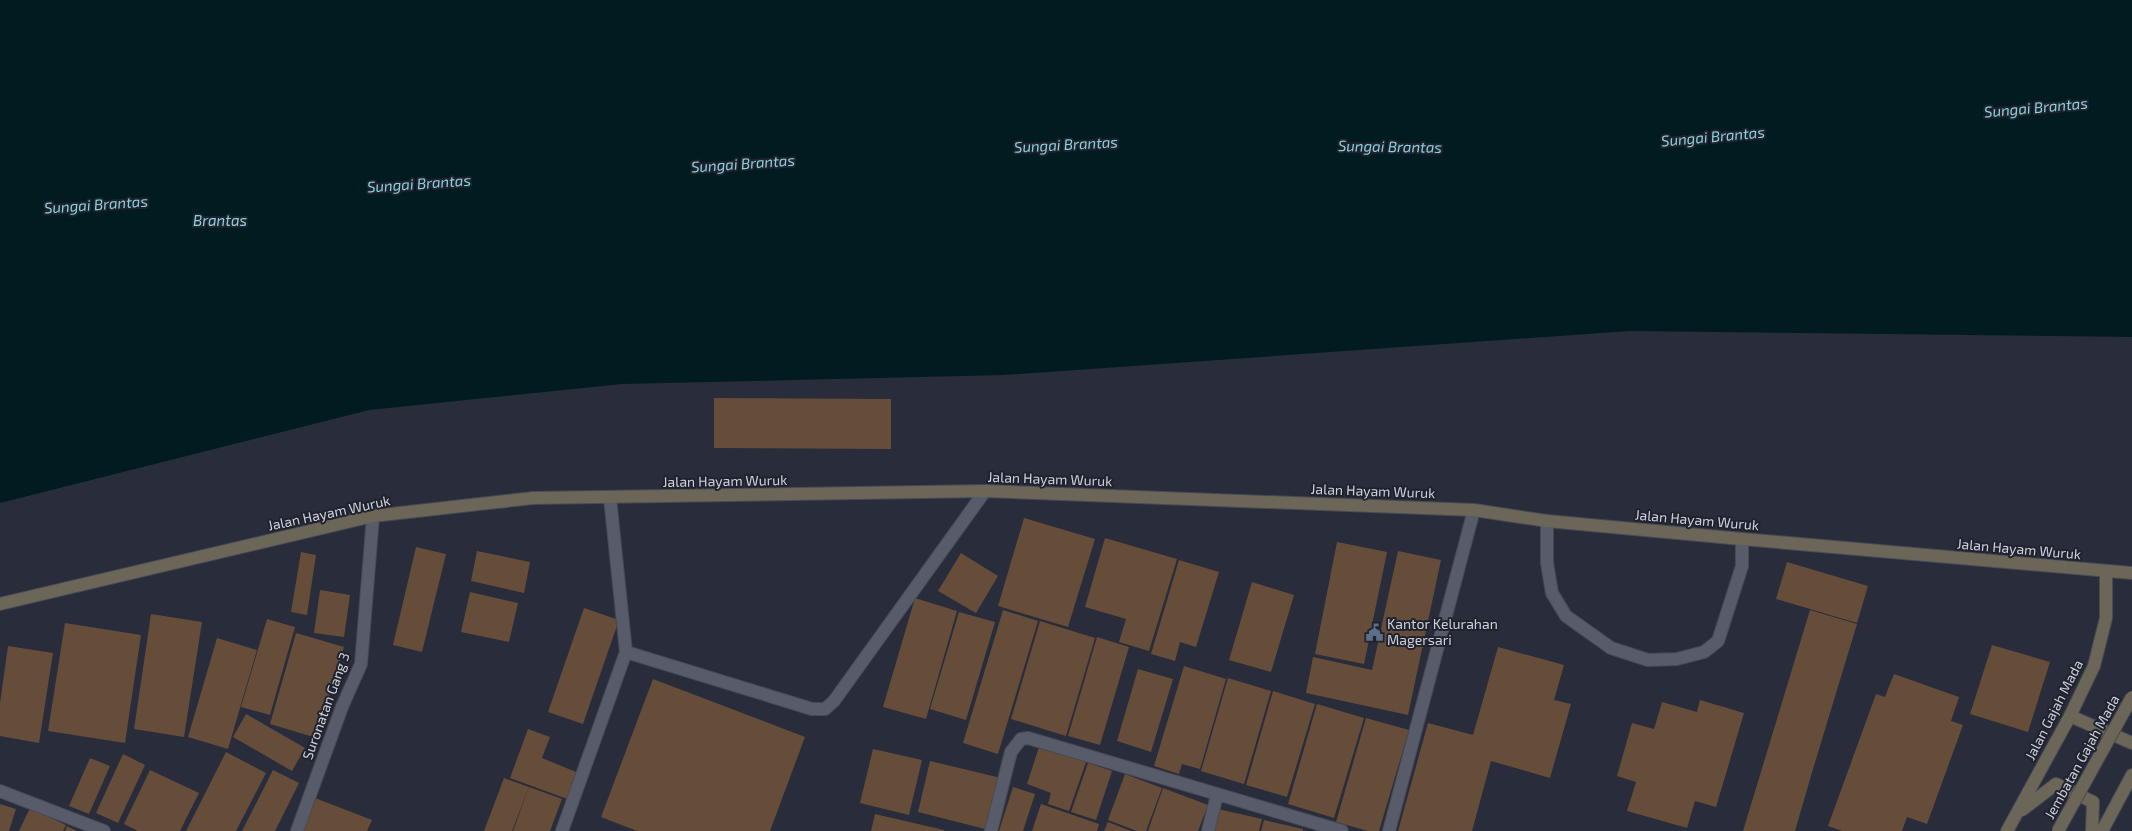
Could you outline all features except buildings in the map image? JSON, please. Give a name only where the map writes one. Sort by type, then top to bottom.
[{"type":"main road","name":"Jalan Hayam Wuruk","points":[[0,604],[372,516],[533,498],[985,491],[1474,510],[1547,521],[2106,572],[2132,573]]},
{"type":"main road","name":"Jalan Gajah Mada","points":[[2007,831],[2070,716],[2094,666],[2106,618],[2106,572]]},
{"type":"main road","name":"Jembatan Gajah Mada","points":[[2058,831],[2132,697]]},
{"type":"main road","points":[[2070,716],[2132,743]]},
{"type":"main road","points":[[2102,831],[2132,775]]},
{"type":"main road","points":[[2018,813],[2056,784],[2093,802],[2092,831]]},
{"type":"street","points":[[626,652],[812,709],[825,709],[834,701],[985,491]]},
{"type":"street","points":[[562,831],[626,652],[610,498]]},
{"type":"street","points":[[1389,831],[1474,510]]},
{"type":"street","name":"Suronatan Gang 3","points":[[297,831],[342,707],[360,664],[372,516]]},
{"type":"street","points":[[1547,521],[1547,563],[1552,593],[1566,616],[1611,648],[1648,660],[1677,659],[1704,652],[1718,641],[1742,566],[1742,539]]},
{"type":"street","points":[[991,831],[1011,752],[1021,739],[1028,738],[1342,831]]},
{"type":"street","points":[[0,792],[104,831]]},
{"type":"street","points":[[1208,831],[1217,795]]},
{"type":"water","name":"Brantas","points":[[0,0],[2132,0],[2132,337],[1630,331],[1004,375],[622,384],[369,410],[0,503]]},
{"type":"place","name":"Kantor Kelurahan Magersari","points":[[1374,632]]},
{"type":"water label","name":"Sungai Brantas","points":[[2036,108]]},
{"type":"water label","name":"Sungai Brantas","points":[[1713,137]]},
{"type":"water label","name":"Sungai Brantas","points":[[1066,145]]},
{"type":"water label","name":"Sungai Brantas","points":[[1390,147]]},
{"type":"water label","name":"Sungai Brantas","points":[[743,164]]},
{"type":"water label","name":"Sungai Brantas","points":[[419,184]]},
{"type":"water label","name":"Sungai Brantas","points":[[96,205]]}]
